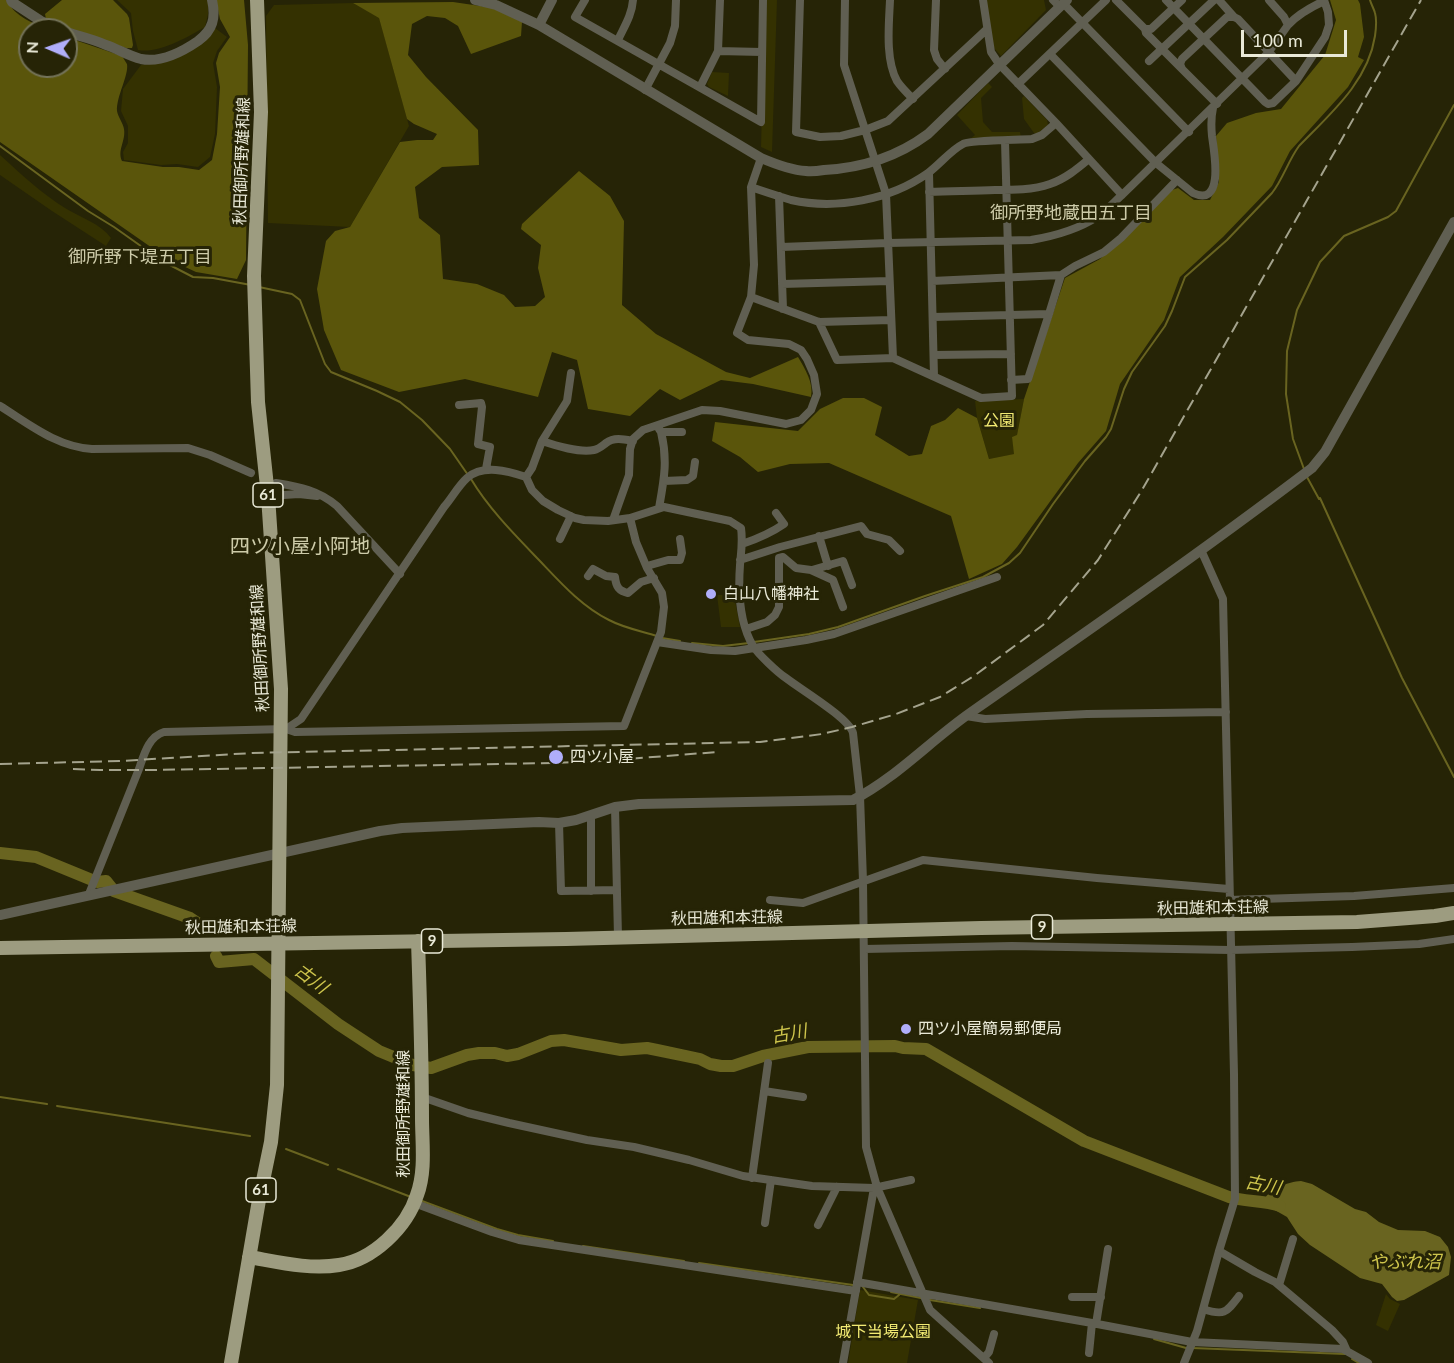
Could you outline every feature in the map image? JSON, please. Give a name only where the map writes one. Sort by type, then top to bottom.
[{"type":"main road","name":"秋田御所野雄和線","points":[[231,1363],[258,1200],[271,1142],[277,1085],[281,689],[268,496],[258,402],[254,276],[261,112],[257,0]]},
{"type":"main road","name":"秋田雄和本荘線","points":[[0,948],[566,939],[1351,922],[1454,913]]},
{"type":"main road","name":"秋田御所野雄和線","points":[[249,1257],[297,1265],[322,1267],[342,1265],[380,1248],[406,1218],[421,1183],[422,1166],[418,941]]},
{"type":"street","points":[[11,0],[36,18]]},
{"type":"street","points":[[78,36],[106,44],[141,59],[166,57],[179,52],[206,35],[213,20],[212,0]]},
{"type":"street","points":[[475,0],[496,5],[539,25],[761,158],[785,167],[807,171],[840,170],[876,162],[897,154],[928,134],[1061,3],[1189,132]]},
{"type":"street","points":[[539,25],[552,0]]},
{"type":"street","points":[[585,0],[575,17],[761,122],[763,0]]},
{"type":"street","points":[[618,40],[633,0]]},
{"type":"street","points":[[645,90],[670,43],[675,26],[676,0]]},
{"type":"street","points":[[700,87],[718,51],[720,0]]},
{"type":"street","points":[[800,0],[796,132],[820,137],[841,136],[888,121],[987,30]]},
{"type":"street","points":[[845,0],[844,65],[886,194],[893,358]]},
{"type":"street","points":[[890,0],[889,48],[892,64],[897,81],[913,99]]},
{"type":"street","points":[[936,0],[934,50],[937,59],[945,69]]},
{"type":"street","points":[[983,0],[991,52],[999,64],[1122,195]]},
{"type":"street","points":[[1018,84],[1106,0]]},
{"type":"street","points":[[1116,0],[1215,106]]},
{"type":"street","points":[[781,247],[1031,240],[1047,238],[1074,229],[1098,216],[1189,132],[1243,79],[1268,53],[1293,19],[1324,0],[1329,25],[1325,37],[1296,81],[1273,103],[1268,104],[1265,102],[1243,79],[1166,0]]},
{"type":"street","points":[[1145,29],[1151,29],[1182,0]]},
{"type":"street","points":[[1149,62],[1214,0]]},
{"type":"street","points":[[1219,0],[1296,81]]},
{"type":"street","points":[[1269,0],[1284,16],[1288,25]]},
{"type":"street","points":[[1182,69],[1180,64],[1182,59],[1227,17],[1234,16]]},
{"type":"street","points":[[718,51],[762,52]]},
{"type":"street","points":[[1050,54],[1156,163],[1193,193],[1200,196],[1212,190],[1215,181],[1216,158],[1211,118],[1215,106]]},
{"type":"street","points":[[751,188],[808,202],[838,204],[862,200],[908,185],[929,173],[964,142],[1032,140],[1056,123]]},
{"type":"street","points":[[819,322],[837,360],[893,358],[981,398],[1012,396],[1005,141]]},
{"type":"street","points":[[659,429],[702,410],[720,411],[786,424],[801,420],[811,410],[817,394],[814,375],[801,350],[789,344],[748,340],[737,333],[752,297],[754,265],[751,188],[761,158]]},
{"type":"street","points":[[929,192],[1006,190],[1049,185],[1069,175],[1089,159]]},
{"type":"street","points":[[929,173],[934,376]]},
{"type":"street","points":[[932,281],[1061,276],[1075,266],[1104,252],[1121,238],[1177,180]]},
{"type":"street","points":[[779,196],[783,309]]},
{"type":"street","points":[[0,915],[92,886],[106,891],[402,828],[559,823],[615,807],[639,804],[853,800],[871,790],[966,716],[1201,550],[1312,468],[1324,452],[1454,222]]},
{"type":"street","points":[[1011,380],[1028,379],[1061,276]]},
{"type":"street","points":[[782,284],[889,281]]},
{"type":"street","points":[[752,297],[819,322],[891,320]]},
{"type":"street","points":[[933,317],[1049,314]]},
{"type":"street","points":[[934,356],[1011,354]]},
{"type":"street","points":[[526,477],[532,468],[542,441],[567,401],[572,373]]},
{"type":"street","points":[[459,405],[481,403],[478,444],[490,447],[486,469]]},
{"type":"street","points":[[0,405],[50,437],[80,449],[188,448],[251,472]]},
{"type":"street","points":[[659,429],[666,449],[659,508]]},
{"type":"street","points":[[613,520],[629,475],[630,449],[633,441],[643,430],[659,429],[682,432]]},
{"type":"street","points":[[542,441],[565,448],[591,451],[598,449],[611,439],[633,441]]},
{"type":"street","points":[[664,481],[687,480],[693,476],[695,462]]},
{"type":"street","points":[[286,729],[301,719],[444,507],[469,476],[486,469],[526,477]]},
{"type":"street","points":[[526,477],[532,490],[543,501],[571,516],[584,520],[630,518],[664,507],[730,521],[741,528],[743,538],[739,593],[744,623],[751,640],[784,677],[852,727],[860,796],[863,881],[866,1146],[876,1188],[930,1310],[986,1360],[994,1334]]},
{"type":"street","points":[[276,483],[306,488],[326,497],[400,574]]},
{"type":"street","points":[[268,496],[298,494],[326,497]]},
{"type":"street","points":[[742,544],[766,535],[784,524],[776,513]]},
{"type":"street","points":[[560,539],[571,516]]},
{"type":"street","points":[[92,886],[145,750],[156,736],[164,732],[624,726],[659,638],[664,618],[662,593],[646,566],[636,542],[630,518]]},
{"type":"street","points":[[740,560],[861,526],[867,534],[889,540],[900,551]]},
{"type":"street","points":[[819,536],[828,566]]},
{"type":"street","points":[[646,566],[668,560],[680,560],[682,553],[680,539]]},
{"type":"street","points":[[659,638],[711,650],[735,651],[751,640],[775,615],[779,607],[779,558],[774,549]]},
{"type":"street","points":[[1184,1363],[1203,1309],[1235,1199],[1223,599],[1201,550]]},
{"type":"street","points":[[779,558],[783,557],[796,568],[811,570],[833,580],[843,607]]},
{"type":"street","points":[[811,570],[843,561],[852,585]]},
{"type":"street","points":[[588,576],[593,569],[606,576],[615,577],[616,585],[621,591],[628,593],[641,582],[654,578]]},
{"type":"street","points":[[751,640],[806,640],[834,634],[997,577]]},
{"type":"street","points":[[966,716],[985,719],[1087,714],[1226,712]]},
{"type":"street","points":[[615,807],[618,937]]},
{"type":"street","points":[[591,815],[591,891]]},
{"type":"street","points":[[559,823],[561,891],[617,890]]},
{"type":"street","points":[[770,900],[803,903],[923,860],[1229,889]]},
{"type":"street","points":[[1229,900],[1353,896],[1454,888]]},
{"type":"street","points":[[864,949],[1012,946],[1230,950],[1419,944],[1454,939]]},
{"type":"street","points":[[752,1178],[768,1063]]},
{"type":"street","points":[[764,1091],[803,1097]]},
{"type":"street","points":[[422,1097],[488,1118],[587,1140],[634,1147],[752,1178],[812,1186],[876,1188],[911,1180]]},
{"type":"street","points":[[765,1223],[771,1180]]},
{"type":"street","points":[[818,1225],[837,1187]]},
{"type":"street","points":[[843,1363],[876,1188]]},
{"type":"street","points":[[415,1201],[492,1232],[519,1240],[856,1286],[1093,1326],[1191,1346],[1343,1349],[1368,1363]]},
{"type":"street","points":[[1279,1285],[1293,1239]]},
{"type":"street","points":[[1089,1353],[1108,1249]]},
{"type":"street","points":[[1219,1251],[1275,1281],[1332,1330],[1343,1342],[1347,1351]]},
{"type":"street","points":[[1203,1309],[1223,1313],[1229,1310],[1239,1296]]},
{"type":"street","points":[[1072,1297],[1101,1297]]},
{"type":"green space","points":[[117,0],[208,0],[208,14],[205,27],[173,44],[155,50],[138,50],[131,13]]},
{"type":"green space","points":[[765,0],[777,0],[772,152],[761,147]]},
{"type":"green space","points":[[986,0],[1044,0],[1046,10],[1001,56],[993,47]]},
{"type":"green space","points":[[353,3],[379,17],[409,126],[350,227],[268,223],[266,16],[274,5]]},
{"type":"green space","points":[[215,28],[227,37],[217,51],[213,63],[217,87],[215,134],[210,157],[198,167],[124,160],[123,152],[128,143],[128,126],[121,111],[123,89],[141,65],[169,61]]},
{"type":"green space","points":[[712,72],[729,73],[728,96],[707,84]]},
{"type":"green space","points":[[988,83],[992,87],[981,98],[983,122],[992,132],[1020,132],[1021,138],[969,140],[975,135],[957,115]]},
{"type":"green space","points":[[1024,96],[1047,120],[1048,125],[1038,133],[1034,133],[1024,119],[1022,98]]},
{"type":"green space","points":[[0,155],[48,196],[107,233],[111,238],[106,246],[0,175]]},
{"type":"green space","name":"公園","points":[[1024,399],[1017,436],[1012,437],[1015,454],[989,459],[977,418],[975,401]]},
{"type":"green space","points":[[717,595],[735,595],[740,627],[721,627]]},
{"type":"green space","name":"城下当場公園","points":[[860,1290],[918,1300],[907,1363],[848,1363]]},
{"type":"green space","points":[[1386,1294],[1400,1304],[1388,1331],[1376,1325]]},
{"type":"shaded area","points":[[0,0],[6,0],[24,18],[18,18],[18,78],[78,78],[78,41],[122,56],[127,69],[118,99],[117,111],[124,129],[120,153],[122,161],[199,170],[212,160],[217,134],[220,87],[216,63],[219,53],[230,37],[220,19],[216,0],[244,0],[248,45],[246,260],[237,279],[196,272],[168,259],[0,142]]},
{"type":"shaded area","points":[[62,0],[113,0],[129,18],[132,48],[78,32],[78,18],[46,18],[45,14]]},
{"type":"shaded area","points":[[1330,0],[1358,0],[1364,37],[1358,57],[1364,60],[1348,87],[1290,151],[1272,186],[1223,237],[1180,277],[1164,320],[1120,384],[1106,431],[1078,463],[1002,564],[969,579],[951,516],[829,463],[790,464],[758,472],[740,457],[712,441],[715,422],[798,431],[820,409],[843,398],[864,398],[882,407],[875,435],[909,456],[922,454],[931,426],[945,420],[958,408],[977,418],[989,459],[1014,454],[1012,437],[1017,435],[1024,399],[1065,278],[1100,259],[1166,192],[1178,188],[1194,200],[1210,200],[1219,182],[1216,136],[1227,123],[1256,113],[1281,109],[1325,55],[1336,20]]},
{"type":"shaded area","points":[[453,2],[494,8],[522,22],[521,36],[471,54],[458,26],[445,18],[427,16],[412,24],[408,55],[426,77],[478,130],[479,165],[442,167],[415,187],[419,218],[440,235],[443,279],[477,284],[504,295],[515,307],[535,306],[545,297],[538,268],[541,245],[521,229],[522,224],[579,171],[610,196],[624,221],[622,305],[656,334],[726,372],[750,378],[798,357],[810,381],[811,397],[753,384],[721,380],[680,400],[660,389],[630,416],[588,409],[577,360],[552,352],[538,397],[465,379],[399,392],[341,370],[324,330],[317,289],[326,241],[335,231],[350,227],[400,142],[433,140],[437,134],[407,119],[379,18],[353,3]]},
{"type":"water","name":"やぶれ沼","points":[[1301,1181],[1312,1184],[1355,1209],[1366,1212],[1379,1222],[1398,1230],[1425,1231],[1440,1237],[1448,1247],[1451,1257],[1449,1275],[1404,1300],[1397,1301],[1382,1284],[1360,1278],[1310,1245],[1298,1234],[1287,1217],[1273,1209],[1264,1200],[1270,1192],[1280,1186]]},
{"type":"waterway","points":[[754,642],[838,627],[983,577],[1009,563],[1020,553],[1053,504],[1111,429],[1132,372],[1165,326],[1185,277],[1227,240],[1272,193],[1299,146],[1335,109],[1356,83],[1365,68],[1375,36],[1376,16],[1370,0]]},
{"type":"waterway","points":[[1304,469],[1293,439],[1286,394],[1287,351],[1297,310],[1320,262],[1344,236],[1388,217],[1396,211],[1454,105]]},
{"type":"waterway","points":[[0,146],[88,211],[162,261],[193,277],[251,285]]},
{"type":"waterway","points":[[259,287],[292,294],[300,300],[325,364],[331,372],[400,402],[422,420],[450,449],[468,475]]},
{"type":"waterway","points":[[1307,477],[1320,498],[1402,678],[1454,777]]},
{"type":"waterway","points":[[471,479],[503,521],[580,601],[615,623],[657,636]]},
{"type":"waterway","points":[[662,638],[680,641]]},
{"type":"waterway","points":[[692,643],[723,646],[749,643]]},
{"type":"waterway","name":"古川","points":[[0,853],[36,857],[97,882],[106,881],[114,891],[190,918],[204,930]]},
{"type":"waterway","name":"古川","points":[[216,956],[219,962],[254,959],[338,1024],[379,1051],[413,1065],[431,1068],[467,1055],[495,1053],[507,1056],[551,1041],[564,1040],[621,1050],[647,1048],[700,1059],[721,1066],[733,1066],[763,1056],[808,1047],[895,1046],[926,1049],[1084,1141],[1229,1197],[1280,1206]]},
{"type":"waterway","points":[[0,1097],[47,1104]]},
{"type":"waterway","points":[[57,1106],[250,1136]]},
{"type":"waterway","points":[[286,1149],[328,1165]]},
{"type":"waterway","points":[[338,1169],[411,1197]]},
{"type":"waterway","points":[[422,1201],[497,1229],[553,1241]]},
{"type":"waterway","points":[[583,1246],[684,1261]]},
{"type":"waterway","points":[[699,1263],[853,1285]]},
{"type":"waterway","points":[[863,1287],[869,1295],[894,1299],[899,1295]]},
{"type":"waterway","points":[[891,1292],[921,1298]]},
{"type":"waterway","points":[[930,1300],[980,1308]]},
{"type":"waterway","points":[[1154,1339],[1186,1348]]},
{"type":"waterway","points":[[1192,1348],[1345,1354]]},
{"type":"waterway","points":[[1352,1359],[1359,1363]]},
{"type":"railway","points":[[0,764],[121,761],[252,753],[760,742],[822,734],[852,727],[896,714],[940,697],[974,676],[1043,625],[1098,560],[1142,490],[1421,0]]},
{"type":"railway","points":[[73,769],[153,770],[555,763],[717,752]]},
{"type":"place","name":"白山八幡神社","points":[[711,594]]},
{"type":"place","name":"四ツ小屋","points":[[556,757]]},
{"type":"place","name":"四ツ小屋簡易郵便局","points":[[906,1029]]},
{"type":"district","name":"御所野地蔵田五丁目","points":[[1071,213]]},
{"type":"district","name":"御所野下堤五丁目","points":[[140,257]]},
{"type":"district","name":"四ツ小屋小阿地","points":[[300,547]]}]
